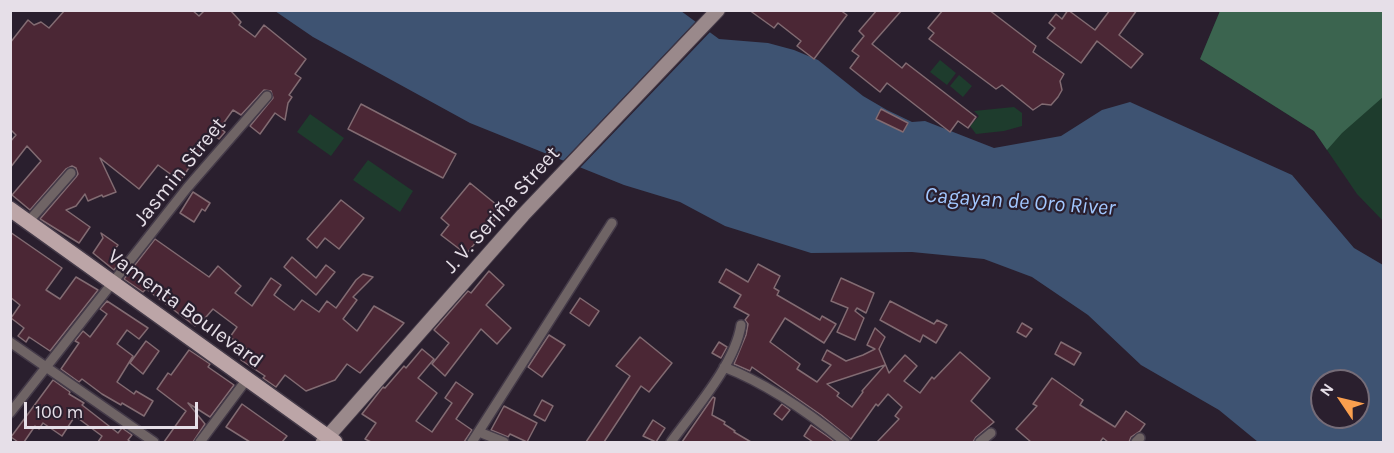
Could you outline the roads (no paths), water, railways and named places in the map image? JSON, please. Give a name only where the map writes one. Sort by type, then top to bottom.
[{"type":"main road","name":"J. V. Seriña Street","points":[[328,441],[523,215],[718,10]]},
{"type":"main road","name":"Vamenta Boulevard","points":[[10,209],[247,379],[328,441]]},
{"type":"street","name":"Jasmin Street","points":[[10,413],[187,188],[267,96]]},
{"type":"street","points":[[28,222],[70,173]]},
{"type":"street","points":[[472,442],[612,223]]},
{"type":"street","points":[[671,442],[724,367],[736,346],[741,325]]},
{"type":"street","points":[[10,342],[154,442]]},
{"type":"street","points":[[724,367],[762,384],[844,442]]},
{"type":"street","points":[[200,442],[247,379]]},
{"type":"street","points":[[479,432],[504,442]]},
{"type":"street","points":[[980,442],[991,433]]},
{"type":"water","name":"Cagayan de Oro River","points":[[275,11],[681,11],[719,39],[768,43],[794,50],[818,60],[863,96],[887,110],[912,122],[925,121],[994,148],[1061,136],[1102,110],[1130,102],[1292,175],[1354,248],[1383,265],[1383,442],[1258,442],[1219,410],[1141,365],[1088,315],[1032,277],[984,259],[912,252],[811,253],[725,226],[680,202],[624,185],[470,123],[313,37]]}]
